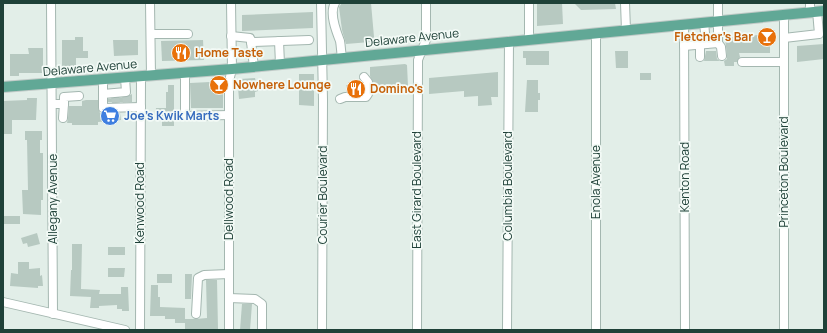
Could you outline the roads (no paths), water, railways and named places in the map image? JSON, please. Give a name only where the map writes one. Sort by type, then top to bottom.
[{"type":"main road","name":"Delaware Avenue","points":[[3,88],[254,67],[718,21],[815,9]]},
{"type":"street","name":"Allegany Avenue","points":[[51,3],[53,314]]},
{"type":"street","points":[[150,3],[151,76]]},
{"type":"street","name":"Dellwood Road","points":[[229,330],[229,81],[232,69],[231,3]]},
{"type":"street","name":"Courier Boulevard","points":[[321,3],[323,60],[322,330]]},
{"type":"street","points":[[335,3],[333,9],[335,30],[340,42],[342,58]]},
{"type":"street","name":"East Girard Boulevard","points":[[417,330],[418,60],[426,40],[426,3]]},
{"type":"street","points":[[529,3],[529,39]]},
{"type":"street","points":[[625,3],[626,30]]},
{"type":"street","points":[[718,3],[718,43],[721,47],[722,56]]},
{"type":"street","points":[[784,38],[821,33],[815,9]]},
{"type":"street","name":"Princeton Boulevard","points":[[784,14],[784,330]]},
{"type":"street","points":[[700,57],[703,44],[704,22]]},
{"type":"street","name":"Kenton Road","points":[[684,24],[685,330]]},
{"type":"street","name":"Enola Avenue","points":[[596,33],[596,330]]},
{"type":"street","points":[[151,34],[188,34]]},
{"type":"street","points":[[231,36],[250,38],[252,42],[254,67]]},
{"type":"street","points":[[252,42],[310,40]]},
{"type":"street","points":[[278,41],[280,64]]},
{"type":"street","name":"Columbia Boulevard","points":[[507,330],[509,41]]},
{"type":"street","points":[[684,46],[718,43]]},
{"type":"street","points":[[742,62],[784,62]]},
{"type":"street","points":[[185,73],[185,116],[229,115]]},
{"type":"street","name":"Kenwood Road","points":[[140,76],[140,330]]},
{"type":"street","points":[[340,99],[345,97],[366,97],[368,94],[368,82],[364,77]]},
{"type":"street","points":[[125,78],[129,99]]},
{"type":"street","points":[[102,80],[103,108],[116,100],[129,99],[140,92]]},
{"type":"street","points":[[63,118],[64,97],[75,96],[70,82]]},
{"type":"street","points":[[103,94],[116,100],[129,99],[140,107]]},
{"type":"street","points":[[52,104],[64,104]]},
{"type":"street","points":[[196,314],[198,278],[204,275],[229,274]]},
{"type":"street","points":[[229,298],[254,299],[262,304],[262,329]]},
{"type":"street","points":[[3,302],[53,314],[94,327],[125,330]]},
{"type":"tunnel","points":[[126,94],[127,102]]},
{"type":"tunnel","points":[[115,95],[116,103]]},
{"type":"place","name":"Fletcher's Bar","points":[[767,37]]},
{"type":"place","name":"Home Taste","points":[[181,53]]},
{"type":"place","name":"Nowhere Lounge","points":[[219,85]]},
{"type":"place","name":"Domino's","points":[[356,89]]},
{"type":"place","name":"Joe's Kwik Marts","points":[[110,116]]}]
